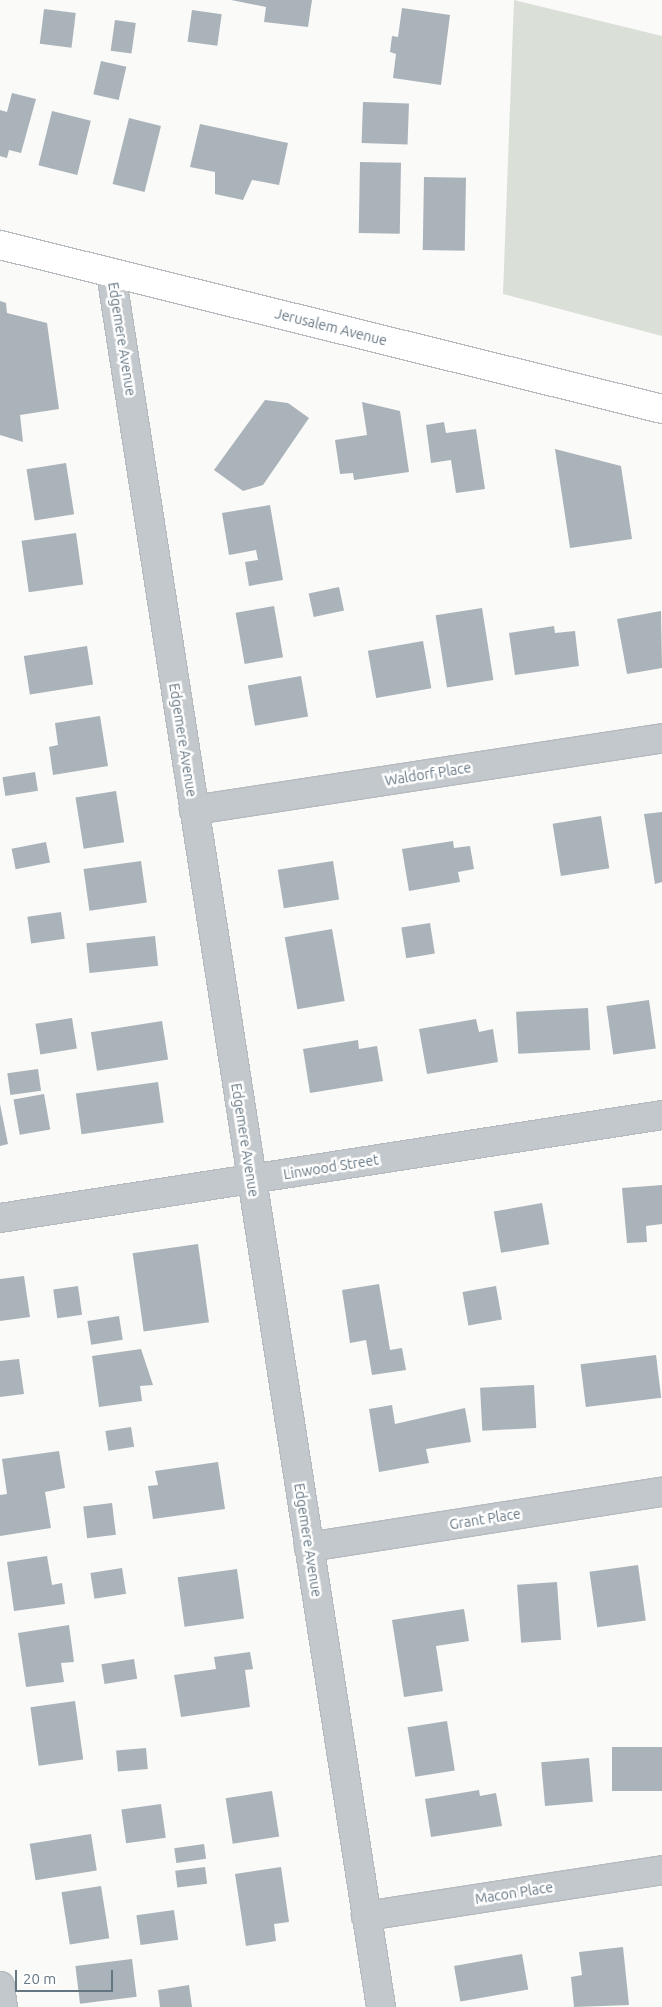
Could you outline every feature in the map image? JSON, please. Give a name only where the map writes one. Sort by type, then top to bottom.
[{"type":"main road","name":"Jerusalem Avenue","points":[[0,245],[662,410]]},
{"type":"street","name":"Edgemere Avenue","points":[[111,273],[381,2007]]},
{"type":"street","name":"Waldorf Place","points":[[194,810],[662,738]]},
{"type":"street","name":"Linwood Street","points":[[0,1218],[662,1115]]},
{"type":"street","name":"Grant Place","points":[[309,1547],[662,1492]]},
{"type":"street","name":"Macon Place","points":[[366,1916],[662,1870]]},
{"type":"street","points":[[0,1986],[3,2007]]},
{"type":"shaded area","points":[[514,0],[662,36],[662,336],[503,294]]},
{"type":"building","points":[[231,0],[312,0],[308,27],[264,22],[266,7]]},
{"type":"building","points":[[402,8],[450,15],[441,85],[393,78],[396,54],[390,52],[392,36],[398,37]]},
{"type":"building","points":[[44,9],[76,13],[71,48],[40,44]]},
{"type":"building","points":[[192,10],[222,14],[217,46],[188,42]]},
{"type":"building","points":[[115,20],[136,23],[131,54],[111,51]]},
{"type":"building","points":[[101,61],[126,67],[119,100],[93,94]]},
{"type":"building","points":[[12,93],[36,99],[21,153],[9,150],[7,158],[0,156],[0,110],[7,112]]},
{"type":"building","points":[[363,102],[409,104],[408,145],[362,143]]},
{"type":"building","points":[[52,111],[91,121],[77,175],[38,165]]},
{"type":"building","points":[[129,118],[161,126],[145,192],[113,184]]},
{"type":"building","points":[[200,124],[288,143],[279,185],[252,180],[243,200],[215,194],[215,172],[190,167]]},
{"type":"building","points":[[360,162],[401,163],[400,234],[359,233]]},
{"type":"building","points":[[424,177],[466,178],[465,251],[423,250]]},
{"type":"building","points":[[0,301],[6,303],[7,313],[47,323],[59,409],[20,415],[23,442],[0,435]]},
{"type":"building","points":[[265,400],[288,403],[309,418],[263,485],[243,491],[214,470]]},
{"type":"building","points":[[362,402],[400,411],[409,472],[354,480],[353,473],[340,474],[335,440],[367,435]]},
{"type":"building","points":[[444,422],[446,433],[476,429],[485,489],[456,493],[451,460],[431,463],[426,425]]},
{"type":"building","points":[[555,449],[621,466],[632,539],[570,548]]},
{"type":"building","points":[[66,463],[74,514],[35,521],[26,469]]},
{"type":"building","points":[[270,505],[283,580],[249,586],[245,562],[258,560],[256,550],[229,555],[222,513]]},
{"type":"building","points":[[76,533],[83,584],[29,592],[22,541]]},
{"type":"building","points":[[339,587],[344,610],[314,617],[309,593]]},
{"type":"building","points":[[274,606],[283,657],[245,664],[236,613]]},
{"type":"building","points":[[482,608],[493,680],[447,687],[436,615]]},
{"type":"building","points":[[661,611],[662,668],[627,674],[617,619]]},
{"type":"building","points":[[554,626],[555,633],[575,631],[579,666],[515,675],[509,633]]},
{"type":"building","points":[[423,641],[431,688],[376,698],[368,651]]},
{"type":"building","points":[[87,646],[93,685],[30,695],[24,656]]},
{"type":"building","points":[[301,676],[308,716],[255,726],[248,685]]},
{"type":"building","points":[[100,716],[108,766],[53,775],[49,747],[58,745],[55,723]]},
{"type":"building","points":[[35,772],[38,791],[5,796],[2,777]]},
{"type":"building","points":[[116,791],[124,842],[84,849],[76,797]]},
{"type":"building","points":[[662,812],[662,882],[655,884],[644,814]]},
{"type":"building","points":[[601,816],[609,868],[561,876],[553,824]]},
{"type":"building","points":[[453,841],[454,848],[470,846],[474,869],[458,872],[460,882],[409,891],[402,849]]},
{"type":"building","points":[[46,842],[50,863],[16,869],[12,849]]},
{"type":"building","points":[[141,861],[147,903],[89,911],[84,869]]},
{"type":"building","points":[[333,861],[339,900],[284,908],[278,870]]},
{"type":"building","points":[[61,912],[65,939],[31,943],[27,917]]},
{"type":"building","points":[[430,923],[435,954],[406,958],[401,928]]},
{"type":"building","points":[[332,929],[345,1001],[297,1009],[285,937]]},
{"type":"building","points":[[155,936],[158,966],[90,973],[86,943]]},
{"type":"building","points":[[649,1000],[656,1049],[613,1055],[606,1006]]},
{"type":"building","points":[[588,1008],[590,1050],[518,1054],[516,1012]]},
{"type":"building","points":[[72,1018],[77,1049],[40,1054],[35,1024]]},
{"type":"building","points":[[476,1019],[479,1032],[493,1029],[498,1062],[427,1074],[419,1029]]},
{"type":"building","points":[[162,1021],[168,1060],[97,1071],[91,1032]]},
{"type":"building","points":[[358,1040],[359,1049],[377,1046],[383,1081],[310,1093],[303,1049]]},
{"type":"building","points":[[38,1069],[41,1091],[10,1095],[7,1073]]},
{"type":"building","points":[[158,1082],[164,1123],[82,1134],[76,1094]]},
{"type":"building","points":[[44,1094],[50,1129],[20,1135],[13,1099]]},
{"type":"building","points":[[0,1104],[8,1144],[0,1146]]},
{"type":"building","points":[[662,1185],[662,1224],[646,1226],[647,1242],[627,1243],[622,1188]]},
{"type":"building","points":[[542,1203],[549,1244],[501,1253],[494,1212]]},
{"type":"building","points":[[198,1244],[209,1322],[144,1331],[133,1253]]},
{"type":"building","points":[[24,1276],[30,1317],[0,1321],[0,1279]]},
{"type":"building","points":[[379,1284],[390,1350],[402,1348],[406,1370],[372,1375],[366,1340],[350,1343],[342,1290]]},
{"type":"building","points":[[78,1286],[82,1315],[57,1318],[53,1289]]},
{"type":"building","points":[[496,1286],[502,1319],[468,1325],[463,1292]]},
{"type":"building","points":[[119,1316],[123,1340],[91,1345],[87,1321]]},
{"type":"building","points":[[141,1349],[153,1385],[140,1386],[142,1401],[99,1407],[92,1356]]},
{"type":"building","points":[[656,1355],[661,1398],[586,1407],[581,1364]]},
{"type":"building","points":[[19,1359],[24,1394],[0,1397],[0,1361]]},
{"type":"building","points":[[534,1385],[536,1428],[482,1431],[480,1388]]},
{"type":"building","points":[[392,1405],[395,1424],[465,1408],[471,1442],[426,1449],[429,1463],[379,1472],[369,1409]]},
{"type":"building","points":[[131,1427],[134,1447],[108,1451],[105,1431]]},
{"type":"building","points":[[59,1451],[65,1488],[45,1492],[51,1528],[0,1536],[0,1495],[7,1494],[2,1459]]},
{"type":"building","points":[[218,1462],[225,1509],[153,1519],[148,1486],[158,1485],[155,1471]]},
{"type":"building","points":[[112,1503],[116,1535],[87,1538],[83,1507]]},
{"type":"building","points":[[47,1556],[52,1585],[62,1583],[65,1604],[14,1611],[7,1562]]},
{"type":"building","points":[[638,1565],[646,1620],[597,1627],[589,1572]]},
{"type":"building","points":[[122,1568],[126,1594],[94,1599],[90,1573]]},
{"type":"building","points":[[237,1569],[244,1619],[185,1627],[178,1577]]},
{"type":"building","points":[[557,1582],[561,1640],[521,1643],[517,1585]]},
{"type":"building","points":[[464,1609],[469,1641],[436,1646],[443,1691],[404,1697],[392,1620]]},
{"type":"building","points":[[69,1625],[74,1662],[61,1663],[64,1682],[26,1687],[18,1633]]},
{"type":"building","points":[[250,1652],[253,1669],[245,1670],[250,1707],[181,1717],[174,1675],[216,1669],[214,1657]]},
{"type":"building","points":[[134,1659],[137,1679],[105,1684],[101,1664]]},
{"type":"building","points":[[75,1701],[83,1759],[39,1766],[30,1707]]},
{"type":"building","points":[[447,1721],[455,1770],[415,1777],[407,1727]]},
{"type":"building","points":[[612,1747],[662,1747],[662,1791],[612,1791]]},
{"type":"building","points":[[146,1748],[148,1769],[118,1772],[116,1751]]},
{"type":"building","points":[[589,1758],[593,1802],[545,1806],[541,1762]]},
{"type":"building","points":[[479,1790],[480,1796],[496,1793],[502,1826],[431,1837],[425,1799]]},
{"type":"building","points":[[272,1791],[279,1836],[233,1844],[226,1798]]},
{"type":"building","points":[[161,1804],[166,1838],[126,1843],[121,1810]]},
{"type":"building","points":[[91,1834],[97,1871],[36,1880],[30,1844]]},
{"type":"building","points":[[204,1844],[206,1859],[176,1863],[174,1848]]},
{"type":"building","points":[[205,1867],[207,1884],[177,1888],[175,1871]]},
{"type":"building","points":[[281,1867],[289,1922],[274,1924],[276,1941],[246,1946],[235,1874]]},
{"type":"building","points":[[101,1886],[109,1938],[70,1945],[61,1892]]},
{"type":"building","points":[[174,1910],[178,1940],[141,1945],[136,1915]]},
{"type":"building","points":[[623,1947],[629,2005],[574,2007],[571,1977],[582,1975],[579,1952]]},
{"type":"building","points":[[522,1954],[528,1989],[460,2001],[454,1966]]},
{"type":"building","points":[[132,1959],[137,1997],[80,2004],[75,1966]]},
{"type":"building","points":[[189,1985],[192,2007],[160,2007],[158,1990]]}]
